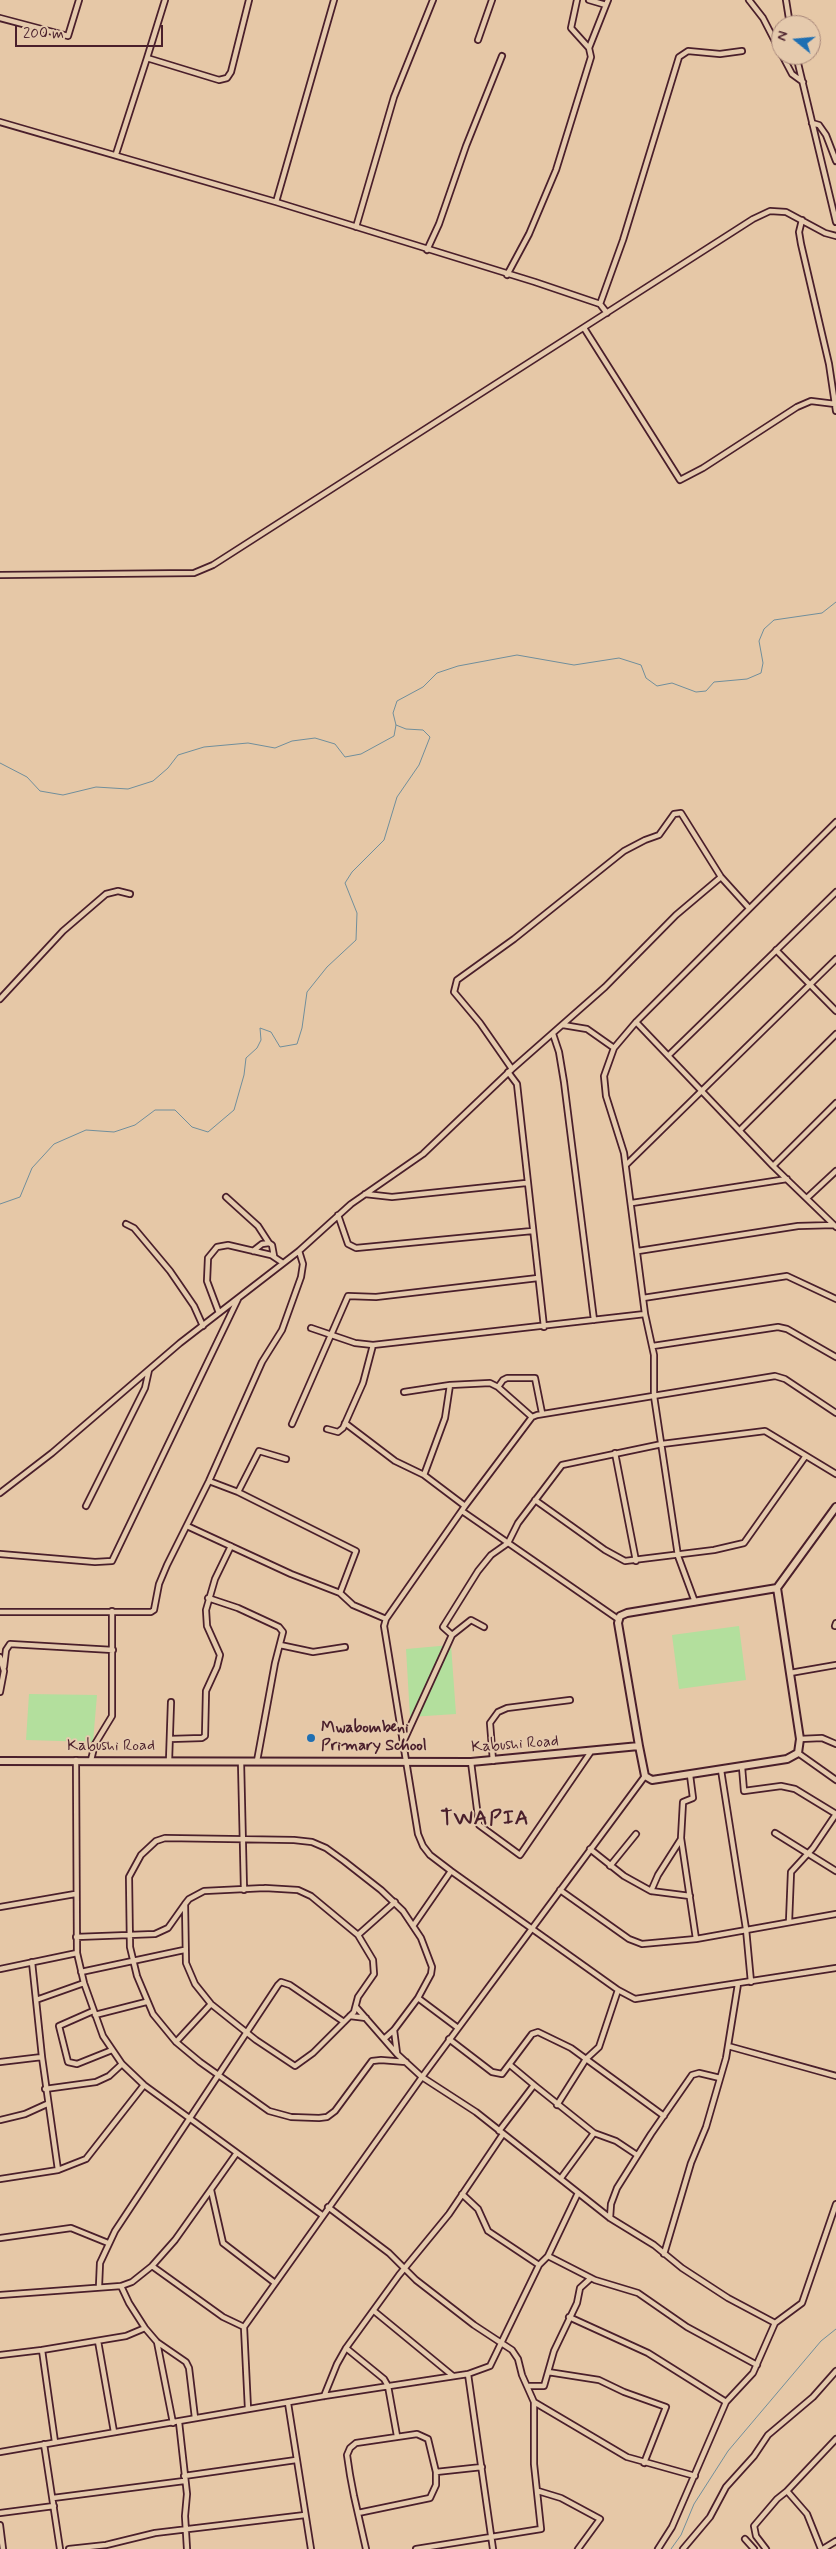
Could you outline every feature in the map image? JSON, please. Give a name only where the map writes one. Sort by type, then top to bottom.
[{"type":"main road","points":[[777,1588],[800,1738],[798,1753],[787,1759],[690,1775],[652,1780],[645,1776],[618,1619],[627,1613],[777,1588],[836,1507]]},
{"type":"main road","name":"Kabushi Road","points":[[0,1761],[471,1762],[639,1746]]},
{"type":"street","points":[[0,18],[68,36],[79,0]]},
{"type":"street","points":[[116,154],[165,0]]},
{"type":"street","points":[[147,58],[219,80],[227,78],[249,0]]},
{"type":"street","points":[[276,202],[334,0]]},
{"type":"street","points":[[356,227],[394,97],[433,0]]},
{"type":"street","points":[[478,40],[492,0]]},
{"type":"street","points":[[577,0],[571,28],[590,48]]},
{"type":"street","points":[[506,275],[529,234],[556,170],[591,57],[590,48],[607,2],[589,0]]},
{"type":"street","points":[[749,0],[763,18],[771,34]]},
{"type":"street","points":[[786,0],[788,15]]},
{"type":"street","points":[[600,304],[623,240],[679,57],[688,51],[720,54],[742,51]]},
{"type":"street","points":[[426,250],[439,224],[466,146],[502,56]]},
{"type":"street","points":[[787,65],[792,74],[803,82]]},
{"type":"street","points":[[799,65],[836,222]]},
{"type":"street","points":[[0,122],[116,154],[356,227],[600,304],[607,312]]},
{"type":"street","points":[[812,123],[821,127],[836,161]]},
{"type":"street","points":[[0,575],[194,572],[213,565],[607,312],[770,211],[786,212],[835,236],[836,229]]},
{"type":"street","points":[[802,220],[799,232],[801,244],[828,357],[836,411]]},
{"type":"street","points":[[584,328],[680,480],[704,468],[797,407],[811,402],[835,404]]},
{"type":"street","points":[[544,1326],[526,1183],[517,1084],[480,1023],[454,992],[456,980],[514,939],[624,851],[645,840],[660,835],[677,812],[681,813],[721,877],[749,908]]},
{"type":"street","points":[[695,1602],[678,1556],[654,1396],[652,1346],[645,1314],[632,1203],[622,1144],[604,1083],[605,1070],[614,1048],[636,1022],[836,822]]},
{"type":"street","points":[[0,1493],[52,1453],[148,1370],[299,1251],[338,1215],[423,1154],[510,1071],[618,975],[676,915],[721,877]]},
{"type":"street","points":[[0,999],[63,930],[106,894],[118,891],[130,894]]},
{"type":"street","points":[[669,1055],[836,892]]},
{"type":"street","points":[[776,950],[836,1012]]},
{"type":"street","points":[[626,1165],[836,959]]},
{"type":"street","points":[[636,1022],[702,1089],[773,1166],[835,1226]]},
{"type":"street","points":[[563,1025],[587,1029],[614,1048]]},
{"type":"street","points":[[553,1034],[559,1052],[564,1082],[594,1320]]},
{"type":"street","points":[[740,1130],[836,1034]]},
{"type":"street","points":[[773,1166],[836,1103]]},
{"type":"street","points":[[807,1198],[836,1171]]},
{"type":"street","points":[[632,1203],[787,1179]]},
{"type":"street","points":[[365,1194],[392,1197],[526,1183]]},
{"type":"street","points":[[226,1196],[258,1226],[272,1245],[274,1256]]},
{"type":"street","points":[[338,1215],[348,1244],[356,1248],[532,1231]]},
{"type":"street","points":[[126,1224],[134,1228],[170,1271],[194,1306],[203,1326]]},
{"type":"street","points":[[638,1252],[798,1226],[835,1226]]},
{"type":"street","points":[[253,1252],[262,1244],[269,1243]]},
{"type":"street","points":[[219,1313],[207,1281],[210,1253],[217,1247],[228,1246],[274,1256],[283,1263]]},
{"type":"street","points":[[0,1612],[151,1612],[154,1610],[163,1575],[209,1481],[262,1362],[282,1330],[301,1277],[303,1264],[299,1251]]},
{"type":"street","points":[[644,1298],[787,1276],[836,1299]]},
{"type":"street","points":[[292,1424],[348,1296],[376,1297],[538,1278]]},
{"type":"street","points":[[0,1554],[112,1561],[238,1298]]},
{"type":"street","points":[[311,1328],[355,1343],[373,1345],[645,1314]]},
{"type":"street","points":[[652,1346],[778,1326],[787,1328],[836,1357]]},
{"type":"street","points":[[327,1430],[340,1432],[345,1423],[363,1384],[373,1345]]},
{"type":"street","points":[[86,1506],[145,1388],[148,1370]]},
{"type":"street","points":[[836,1413],[785,1379],[775,1376],[542,1413],[532,1417],[465,1506],[386,1619],[385,1638],[404,1740],[411,1797],[420,1840],[430,1855],[451,1871],[629,1997],[646,1998],[836,1968]]},
{"type":"street","points":[[498,1388],[500,1382],[507,1378],[535,1378],[542,1413]]},
{"type":"street","points":[[404,1392],[450,1385],[490,1383],[532,1417]]},
{"type":"street","points":[[424,1475],[445,1418],[450,1385]]},
{"type":"street","points":[[345,1423],[395,1461],[424,1475],[465,1506]]},
{"type":"street","points":[[452,1635],[443,1629],[444,1625],[480,1568],[508,1543],[518,1523],[562,1465],[662,1444],[765,1431],[775,1435],[805,1457],[836,1474]]},
{"type":"street","points":[[238,1492],[259,1451],[286,1458]]},
{"type":"street","points":[[615,1453],[636,1562]]},
{"type":"street","points":[[535,1500],[605,1550],[625,1561],[636,1562],[678,1556],[744,1542],[805,1457]]},
{"type":"street","points":[[209,1481],[238,1492],[356,1551],[340,1593]]},
{"type":"street","points":[[462,1511],[618,1619]]},
{"type":"street","points":[[187,1526],[290,1574],[340,1593],[353,1605],[386,1619]]},
{"type":"street","points":[[170,1739],[202,1738],[205,1736],[206,1690],[217,1667],[220,1655],[208,1626],[206,1610],[208,1598],[231,1546]]},
{"type":"street","points":[[208,1598],[238,1608],[283,1629],[257,1761]]},
{"type":"street","points":[[91,1760],[95,1744],[112,1716],[112,1611]]},
{"type":"street","points":[[404,1740],[452,1635],[471,1620],[484,1627]]},
{"type":"street","points":[[0,1692],[6,1650],[10,1644],[113,1650]]},
{"type":"street","points":[[280,1644],[313,1652],[345,1647]]},
{"type":"street","points":[[0,1657],[4,1667]]},
{"type":"street","points":[[790,1673],[836,1665]]},
{"type":"street","points":[[493,1761],[490,1723],[498,1712],[506,1708],[570,1700]]},
{"type":"street","points":[[169,1761],[170,1702]]},
{"type":"street","points":[[800,1738],[822,1738],[836,1744]]},
{"type":"street","points":[[471,1762],[479,1825],[520,1854],[590,1752]]},
{"type":"street","points":[[798,1753],[836,1780]]},
{"type":"street","points":[[76,1760],[75,1894],[77,1952],[84,1983],[94,2013],[112,2050],[122,2064],[144,2085],[322,2215]]},
{"type":"street","points":[[241,1762],[244,1890]]},
{"type":"street","points":[[742,1766],[744,1791],[781,1786],[795,1789],[836,1814],[809,1853],[790,1874],[789,1922]]},
{"type":"street","points":[[721,1770],[746,1929],[751,1982]]},
{"type":"street","points":[[690,1775],[693,1798],[691,1801],[683,1802],[681,1838],[696,1939]]},
{"type":"street","points":[[248,2410],[244,2327],[422,2077],[645,1776]]},
{"type":"street","points":[[775,1833],[836,1871]]},
{"type":"street","points":[[610,1866],[636,1834]]},
{"type":"street","points":[[384,2039],[394,2030],[418,1998],[431,1974],[432,1967],[421,1938],[394,1902],[332,1853],[312,1842],[166,1838],[152,1844],[130,1873],[130,1935],[133,1962],[146,2002],[152,2014],[176,2042],[218,2076],[269,2111],[290,2117],[327,2117],[335,2111],[372,2061],[406,2062]]},
{"type":"street","points":[[651,1891],[658,1875],[681,1838]]},
{"type":"street","points":[[590,1848],[610,1866],[651,1891],[690,1896]]},
{"type":"street","points":[[413,1926],[451,1871]]},
{"type":"street","points":[[76,1937],[162,1932],[168,1928],[184,1904],[200,1891],[264,1888],[298,1890],[311,1896],[358,1935],[373,1960],[375,1969],[372,1978],[358,1997],[356,2007],[350,2016],[314,2053],[295,2066],[245,2032],[211,2004],[190,1975],[184,1950],[184,1904]]},
{"type":"street","points":[[560,1890],[629,1939],[642,1944],[696,1939],[836,1914]]},
{"type":"street","points":[[0,1907],[75,1894]]},
{"type":"street","points":[[358,1935],[394,1902]]},
{"type":"street","points":[[81,1972],[184,1950]]},
{"type":"street","points":[[0,1968],[77,1952]]},
{"type":"street","points":[[32,1962],[47,2104],[58,2170]]},
{"type":"street","points":[[99,2286],[99,2268],[108,2243],[275,1988],[281,1982],[290,1985],[344,2022]]},
{"type":"street","points":[[36,2000],[84,1983]]},
{"type":"street","points":[[664,2254],[691,2163],[706,2128],[720,2078],[728,2046],[738,1984]]},
{"type":"street","points":[[557,2105],[586,2059],[600,2047],[618,1990]]},
{"type":"street","points":[[418,1998],[458,2028]]},
{"type":"street","points":[[112,2050],[77,2064],[68,2062],[59,2026],[94,2013],[146,2002]]},
{"type":"street","points":[[176,2042],[211,2004]]},
{"type":"street","points":[[356,2007],[368,2018],[397,2054],[422,2077],[476,2112],[610,2218],[654,2245],[728,2298],[775,2323]]},
{"type":"street","points":[[350,2016],[368,2018]]},
{"type":"street","points":[[394,2030],[397,2054]]},
{"type":"street","points":[[450,2039],[496,2074],[505,2072],[535,2032],[553,2038],[586,2059],[664,2116]]},
{"type":"street","points":[[728,2046],[836,2076]]},
{"type":"street","points":[[0,2062],[42,2057]]},
{"type":"street","points":[[46,2090],[96,2082],[108,2076],[122,2064]]},
{"type":"street","points":[[510,2065],[557,2105],[594,2133],[616,2141],[637,2155]]},
{"type":"street","points":[[610,2218],[613,2197],[637,2155],[692,2075],[699,2073],[720,2078]]},
{"type":"street","points":[[0,2179],[58,2170],[75,2165],[90,2156],[144,2085]]},
{"type":"street","points":[[324,2396],[337,2364],[346,2348],[462,2194],[501,2132],[534,2085]]},
{"type":"street","points":[[0,2120],[25,2114],[47,2104]]},
{"type":"street","points":[[561,2178],[594,2133]]},
{"type":"street","points":[[0,2295],[99,2286],[121,2286],[132,2282],[152,2266],[175,2240],[236,2154]]},
{"type":"street","points":[[211,2190],[223,2243],[275,2283]]},
{"type":"street","points":[[0,2452],[324,2396],[468,2374],[490,2366],[539,2264],[548,2256],[578,2193]]},
{"type":"street","points":[[462,2194],[478,2209],[488,2231],[539,2264]]},
{"type":"street","points":[[659,2549],[672,2527],[726,2402],[744,2384],[757,2365],[775,2323],[802,2302],[836,2204]]},
{"type":"street","points":[[328,2207],[405,2268],[434,2294],[516,2354],[534,2402],[534,2464],[541,2529],[416,2549]]},
{"type":"street","points":[[0,2238],[71,2228],[108,2243]]},
{"type":"street","points":[[548,2256],[591,2278],[638,2293],[688,2327],[757,2365]]},
{"type":"street","points":[[152,2266],[223,2317],[244,2327]]},
{"type":"street","points":[[528,2386],[544,2386],[554,2351],[577,2303],[580,2288],[591,2278]]},
{"type":"street","points":[[121,2286],[128,2303],[145,2328],[157,2342],[177,2355],[189,2368],[196,2418]]},
{"type":"street","points":[[374,2311],[453,2376]]},
{"type":"street","points":[[569,2317],[648,2353],[726,2402]]},
{"type":"street","points":[[0,2354],[42,2350],[126,2336],[145,2328]]},
{"type":"street","points":[[98,2341],[114,2432]]},
{"type":"street","points":[[157,2342],[173,2423]]},
{"type":"street","points":[[346,2348],[379,2373],[388,2386],[397,2436]]},
{"type":"street","points":[[42,2350],[56,2442]]},
{"type":"street","points":[[683,2549],[710,2518],[726,2487],[754,2456],[768,2435],[813,2397],[836,2371]]},
{"type":"street","points":[[548,2372],[599,2380],[624,2392],[666,2407],[644,2463]]},
{"type":"street","points":[[468,2374],[493,2549]]},
{"type":"street","points":[[534,2402],[612,2449],[644,2463],[695,2476]]},
{"type":"street","points":[[288,2403],[310,2549]]},
{"type":"street","points":[[179,2422],[186,2494],[185,2529],[187,2549]]},
{"type":"street","points":[[358,2512],[430,2498],[436,2485],[436,2472],[428,2439],[417,2434],[397,2436],[356,2443],[350,2448],[347,2455],[350,2475],[358,2512],[366,2549]]},
{"type":"street","points":[[766,2549],[756,2536],[754,2526],[836,2439]]},
{"type":"street","points":[[44,2444],[60,2549]]},
{"type":"street","points":[[53,2498],[296,2460]]},
{"type":"street","points":[[436,2472],[482,2467]]},
{"type":"street","points":[[538,2491],[561,2498],[600,2519],[578,2549]]},
{"type":"street","points":[[787,2491],[807,2514],[822,2549],[836,2541]]},
{"type":"street","points":[[0,2513],[54,2506]]},
{"type":"street","points":[[69,2549],[106,2545],[155,2533],[305,2515]]},
{"type":"street","points":[[0,2525],[3,2549]]},
{"type":"street","points":[[745,2540],[754,2549]]},
{"type":"green space","points":[[739,1626],[746,1680],[679,1689],[672,1635]]},
{"type":"green space","points":[[451,1645],[456,1714],[410,1717],[406,1649]]},
{"type":"green space","points":[[29,1694],[97,1695],[93,1742],[26,1740]]},
{"type":"waterway","points":[[0,763],[27,777],[40,791],[63,795],[96,787],[128,789],[153,781],[168,768],[178,755],[204,747],[248,743],[275,748],[292,741],[315,738],[335,744],[345,757],[361,754],[394,736],[396,725],[393,713],[397,701],[423,687],[437,673],[458,666],[517,655],[574,665],[619,658],[641,665],[646,678],[657,686],[672,683],[696,692],[706,691],[714,682],[747,679],[761,673],[763,663],[759,641],[764,629],[774,620],[822,613],[836,602]]},
{"type":"waterway","points":[[0,1204],[20,1197],[32,1168],[54,1144],[86,1130],[114,1132],[135,1125],[155,1110],[175,1110],[192,1127],[208,1132],[234,1110],[244,1075],[246,1058],[257,1048],[261,1040],[260,1028],[271,1032],[280,1047],[297,1044],[302,1028],[307,992],[327,967],[356,940],[357,913],[345,883],[352,872],[384,840],[397,797],[419,765],[430,737],[423,730],[406,729],[396,725]]},
{"type":"waterway","points":[[671,2549],[681,2535],[694,2504],[728,2451],[821,2341],[836,2329]]},
{"type":"place","name":"Mwabombeni Primary School","points":[[311,1738]]},
{"type":"district","name":"TWAPIA","points":[[485,1820]]}]
